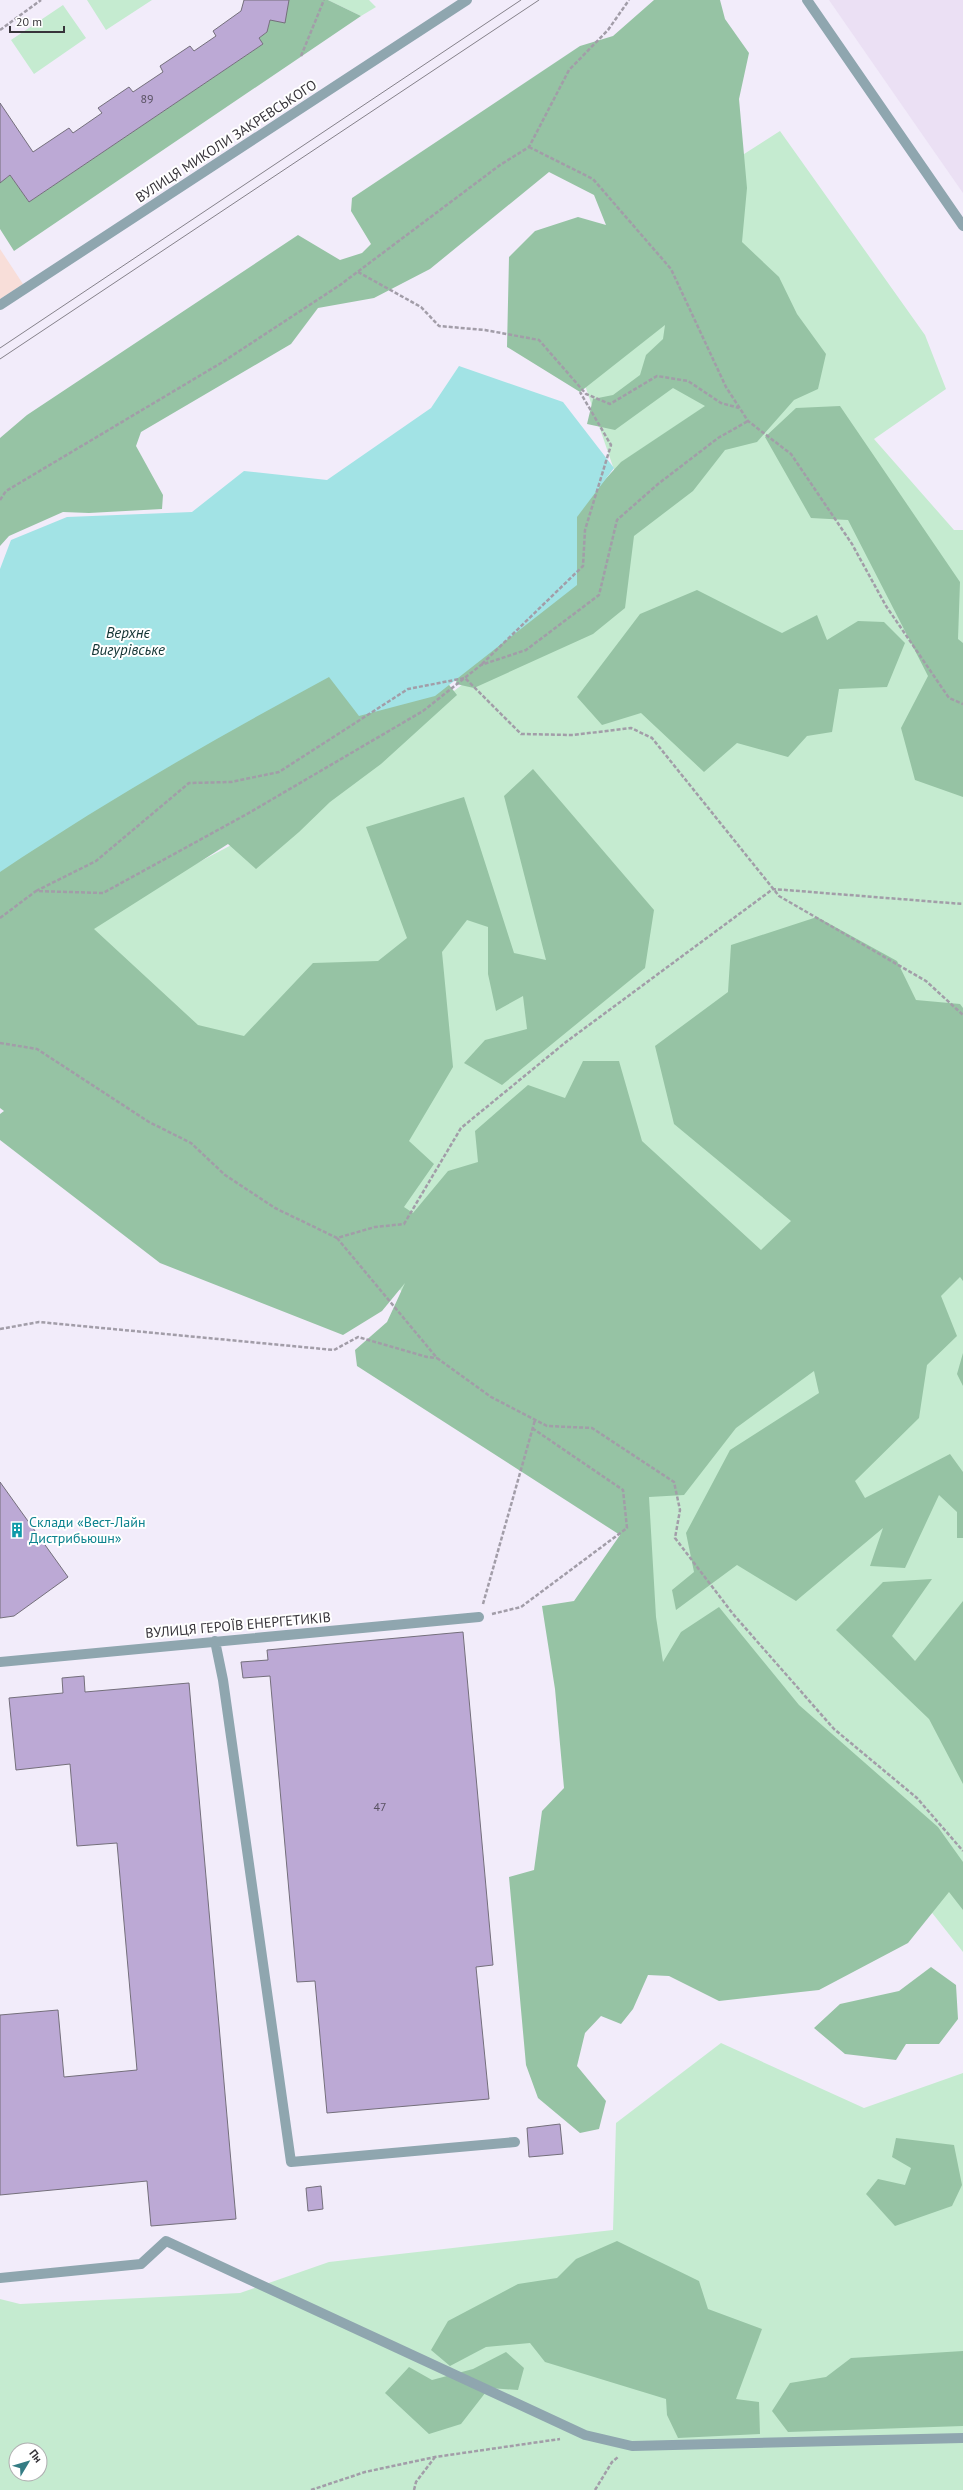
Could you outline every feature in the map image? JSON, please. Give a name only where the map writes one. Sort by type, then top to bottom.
[{"type":"street","name":"ВУЛИЦЯ МИКОЛИ ЗАКРЕВСЬКОГО","points":[[0,305],[467,0]]},
{"type":"street","points":[[807,0],[963,226]]},
{"type":"street","name":"ВУЛИЦЯ ГЕРОЇВ ЕНЕРГЕТИКІВ","points":[[0,1662],[479,1617]]},
{"type":"street","points":[[215,1641],[226,1696],[291,2162],[515,2142]]},
{"type":"street","points":[[0,2278],[141,2264],[166,2241],[585,2434],[632,2446],[963,2438]]},
{"type":"path","points":[[0,30],[41,0]]},
{"type":"path","points":[[301,56],[324,0]]},
{"type":"path","points":[[0,500],[6,490],[221,363],[358,272],[500,165],[529,147],[569,70],[608,30],[629,0]]},
{"type":"path","points":[[529,147],[593,179],[671,269],[726,387],[739,408],[748,421],[791,454],[852,544],[886,606],[949,698],[963,704]]},
{"type":"path","points":[[358,272],[420,307],[439,326],[485,330],[539,340],[586,394],[610,404],[657,376],[688,381],[721,403],[739,408]]},
{"type":"path","points":[[36,891],[103,893],[247,814],[424,712],[481,665],[583,566],[585,530],[612,445],[580,392]]},
{"type":"path","points":[[481,665],[526,650],[599,595],[617,520],[658,484],[718,438],[748,421]]},
{"type":"path","points":[[466,678],[521,734],[573,735],[630,728],[652,738],[779,896],[926,981],[963,1015]]},
{"type":"path","points":[[0,918],[36,891],[96,861],[189,783],[231,782],[279,772],[408,689],[466,678]]},
{"type":"path","points":[[337,1238],[375,1227],[404,1224],[461,1128],[566,1042],[773,888],[963,904]]},
{"type":"path","points":[[0,1043],[38,1049],[149,1122],[191,1143],[225,1175],[275,1208],[337,1238],[437,1358],[491,1397],[547,1426],[592,1428],[674,1482],[680,1510],[675,1538],[732,1614],[834,1729],[917,1798],[963,1851]]},
{"type":"path","points":[[0,1329],[39,1322],[334,1350],[358,1337],[427,1357],[437,1358]]},
{"type":"path","points":[[532,1428],[622,1490],[627,1528],[521,1607],[479,1617],[532,1428],[535,1420]]},
{"type":"path","points":[[311,2490],[365,2472],[435,2457],[518,2447],[585,2434]]},
{"type":"path","points":[[595,2490],[612,2462],[632,2446]]},
{"type":"path","points":[[414,2490],[416,2482],[435,2457]]},
{"type":"shaded area","points":[[87,0],[152,0],[106,30]]},
{"type":"shaded area","points":[[289,0],[328,0],[361,16],[14,251],[0,229],[0,172],[5,179],[10,175],[29,202],[263,44],[259,38],[267,32],[270,20]]},
{"type":"shaded area","points":[[328,0],[369,0],[376,7],[361,16]]},
{"type":"shaded area","points":[[654,0],[720,0],[725,19],[749,53],[739,99],[747,188],[742,242],[779,277],[797,314],[826,354],[818,389],[794,400],[757,442],[725,450],[693,491],[634,536],[625,608],[593,634],[474,688],[456,684],[459,658],[569,519],[621,462],[705,406],[673,388],[615,430],[587,424],[593,399],[613,395],[640,375],[646,355],[663,339],[665,325],[580,392],[507,347],[509,257],[535,231],[578,217],[606,225],[594,195],[549,172],[430,269],[374,298],[318,308],[291,344],[141,432],[136,446],[163,495],[162,509],[89,513],[63,512],[9,536],[0,546],[0,438],[27,415],[298,235],[340,260],[362,253],[371,244],[351,211],[352,198],[580,46],[613,36]]},
{"type":"shaded area","points":[[829,0],[963,0],[963,193],[924,137]]},
{"type":"shaded area","points":[[63,5],[86,38],[34,74],[11,40]]},
{"type":"shaded area","points":[[780,131],[925,335],[946,389],[874,439],[954,530],[963,530],[963,1952],[899,1871],[615,1766],[628,1480],[8,963],[292,813],[592,587],[620,487],[559,310],[730,163]]},
{"type":"shaded area","points":[[0,249],[23,284],[0,299]]},
{"type":"shaded area","points":[[840,406],[960,582],[958,639],[963,643],[963,797],[915,780],[901,728],[928,676],[848,520],[811,518],[765,437],[796,408]]},
{"type":"shaded area","points":[[697,590],[782,633],[817,615],[827,640],[858,621],[884,622],[905,643],[887,687],[839,689],[832,732],[807,736],[788,757],[737,743],[704,772],[641,713],[602,725],[577,697],[640,614]]},
{"type":"shaded area","points":[[432,663],[457,695],[381,764],[330,802],[299,832],[256,869],[228,844],[94,929],[198,1025],[244,1036],[313,963],[378,961],[407,938],[366,827],[464,797],[514,953],[546,960],[504,796],[533,769],[654,910],[645,968],[502,1085],[464,1063],[485,1040],[527,1029],[523,996],[496,1011],[488,974],[488,927],[467,920],[442,952],[453,1067],[409,1141],[434,1164],[404,1207],[413,1213],[448,1171],[478,1162],[475,1131],[528,1085],[565,1098],[583,1061],[619,1061],[642,1141],[761,1250],[791,1221],[674,1124],[655,1046],[728,992],[731,945],[817,917],[897,961],[916,1000],[960,1004],[963,1008],[963,1281],[960,1277],[941,1296],[957,1336],[927,1365],[919,1418],[855,1481],[865,1498],[950,1454],[963,1472],[963,1538],[957,1538],[957,1512],[939,1495],[905,1568],[870,1566],[883,1528],[796,1601],[737,1565],[676,1610],[672,1590],[694,1572],[686,1533],[730,1450],[819,1393],[814,1371],[736,1428],[684,1495],[649,1497],[656,1617],[663,1662],[681,1632],[719,1607],[799,1705],[938,1827],[963,1862],[963,1910],[949,1892],[908,1943],[819,1990],[719,2001],[669,1976],[648,1975],[633,2009],[621,2024],[601,2016],[585,2033],[577,2066],[606,2101],[599,2129],[580,2133],[538,2098],[526,2065],[509,1877],[534,1870],[542,1811],[564,1788],[555,1689],[542,1606],[574,1601],[620,1535],[357,1366],[355,1350],[387,1322],[405,1283],[382,1311],[343,1335],[160,1263],[0,1140],[0,1114],[4,1111],[0,1108],[0,838],[273,668]]},
{"type":"shaded area","points":[[963,1353],[963,1386],[957,1374]]},
{"type":"shaded area","points":[[932,1579],[892,1636],[915,1661],[963,1601],[963,1784],[929,1719],[836,1630],[883,1582]]},
{"type":"shaded area","points":[[931,1967],[956,1985],[958,2019],[939,2044],[906,2044],[896,2060],[845,2054],[814,2028],[840,2004],[899,1991]]},
{"type":"shaded area","points":[[721,2043],[864,2108],[963,2073],[963,2490],[0,2490],[0,2299],[20,2304],[240,2293],[329,2262],[613,2230],[616,2123]]},
{"type":"shaded area","points":[[896,2138],[954,2145],[962,2185],[952,2206],[895,2226],[866,2194],[878,2179],[905,2185],[911,2168],[892,2157]]},
{"type":"shaded area","points":[[617,2241],[699,2281],[708,2309],[762,2329],[736,2399],[759,2402],[760,2434],[678,2438],[667,2415],[666,2399],[545,2362],[530,2343],[486,2347],[450,2366],[431,2350],[448,2321],[518,2284],[557,2278],[576,2259]]},
{"type":"shaded area","points":[[963,2351],[963,2426],[788,2432],[772,2411],[790,2383],[826,2377],[851,2358]]},
{"type":"shaded area","points":[[506,2352],[524,2368],[518,2390],[489,2388],[461,2424],[429,2434],[385,2393],[409,2367],[432,2380],[473,2369]]},
{"type":"water","name":"Верхнє Вигурівське","points":[[459,366],[563,402],[614,468],[577,517],[577,585],[435,696],[359,716],[329,677],[245,723],[121,795],[0,872],[0,569],[11,540],[67,517],[192,512],[244,471],[327,480],[431,408]]},
{"type":"building","points":[[244,0],[289,0],[285,23],[270,20],[267,32],[259,38],[263,44],[29,202],[10,175],[0,183],[0,103],[33,152],[69,128],[73,133],[102,113],[98,108],[129,87],[133,92],[163,72],[160,66],[190,46],[194,51],[216,36],[213,31],[241,11]]},
{"type":"building","name":"Склади «Вест-Лайн Дистрибьюшн»","points":[[0,1482],[68,1577],[14,1616],[0,1618]]},
{"type":"building","points":[[463,1632],[493,1965],[476,1967],[489,2099],[327,2113],[315,1981],[297,1982],[270,1676],[243,1678],[241,1662],[268,1660],[267,1650]]},
{"type":"building","points":[[84,1676],[85,1692],[189,1683],[236,2219],[151,2226],[147,2181],[0,2195],[0,2015],[58,2010],[64,2077],[137,2070],[117,1843],[77,1846],[70,1764],[16,1770],[9,1698],[63,1693],[62,1678]]},
{"type":"building","points":[[560,2124],[563,2154],[529,2157],[527,2128]]},
{"type":"building","points":[[321,2186],[323,2209],[308,2211],[306,2188]]},
{"type":"tram line","points":[[0,348],[521,0]]},
{"type":"tram line","points":[[0,359],[539,0]]},
{"type":"place","name":"Склади «Вест-Лайн Дистрибьюшн»","points":[[17,1530]]}]
